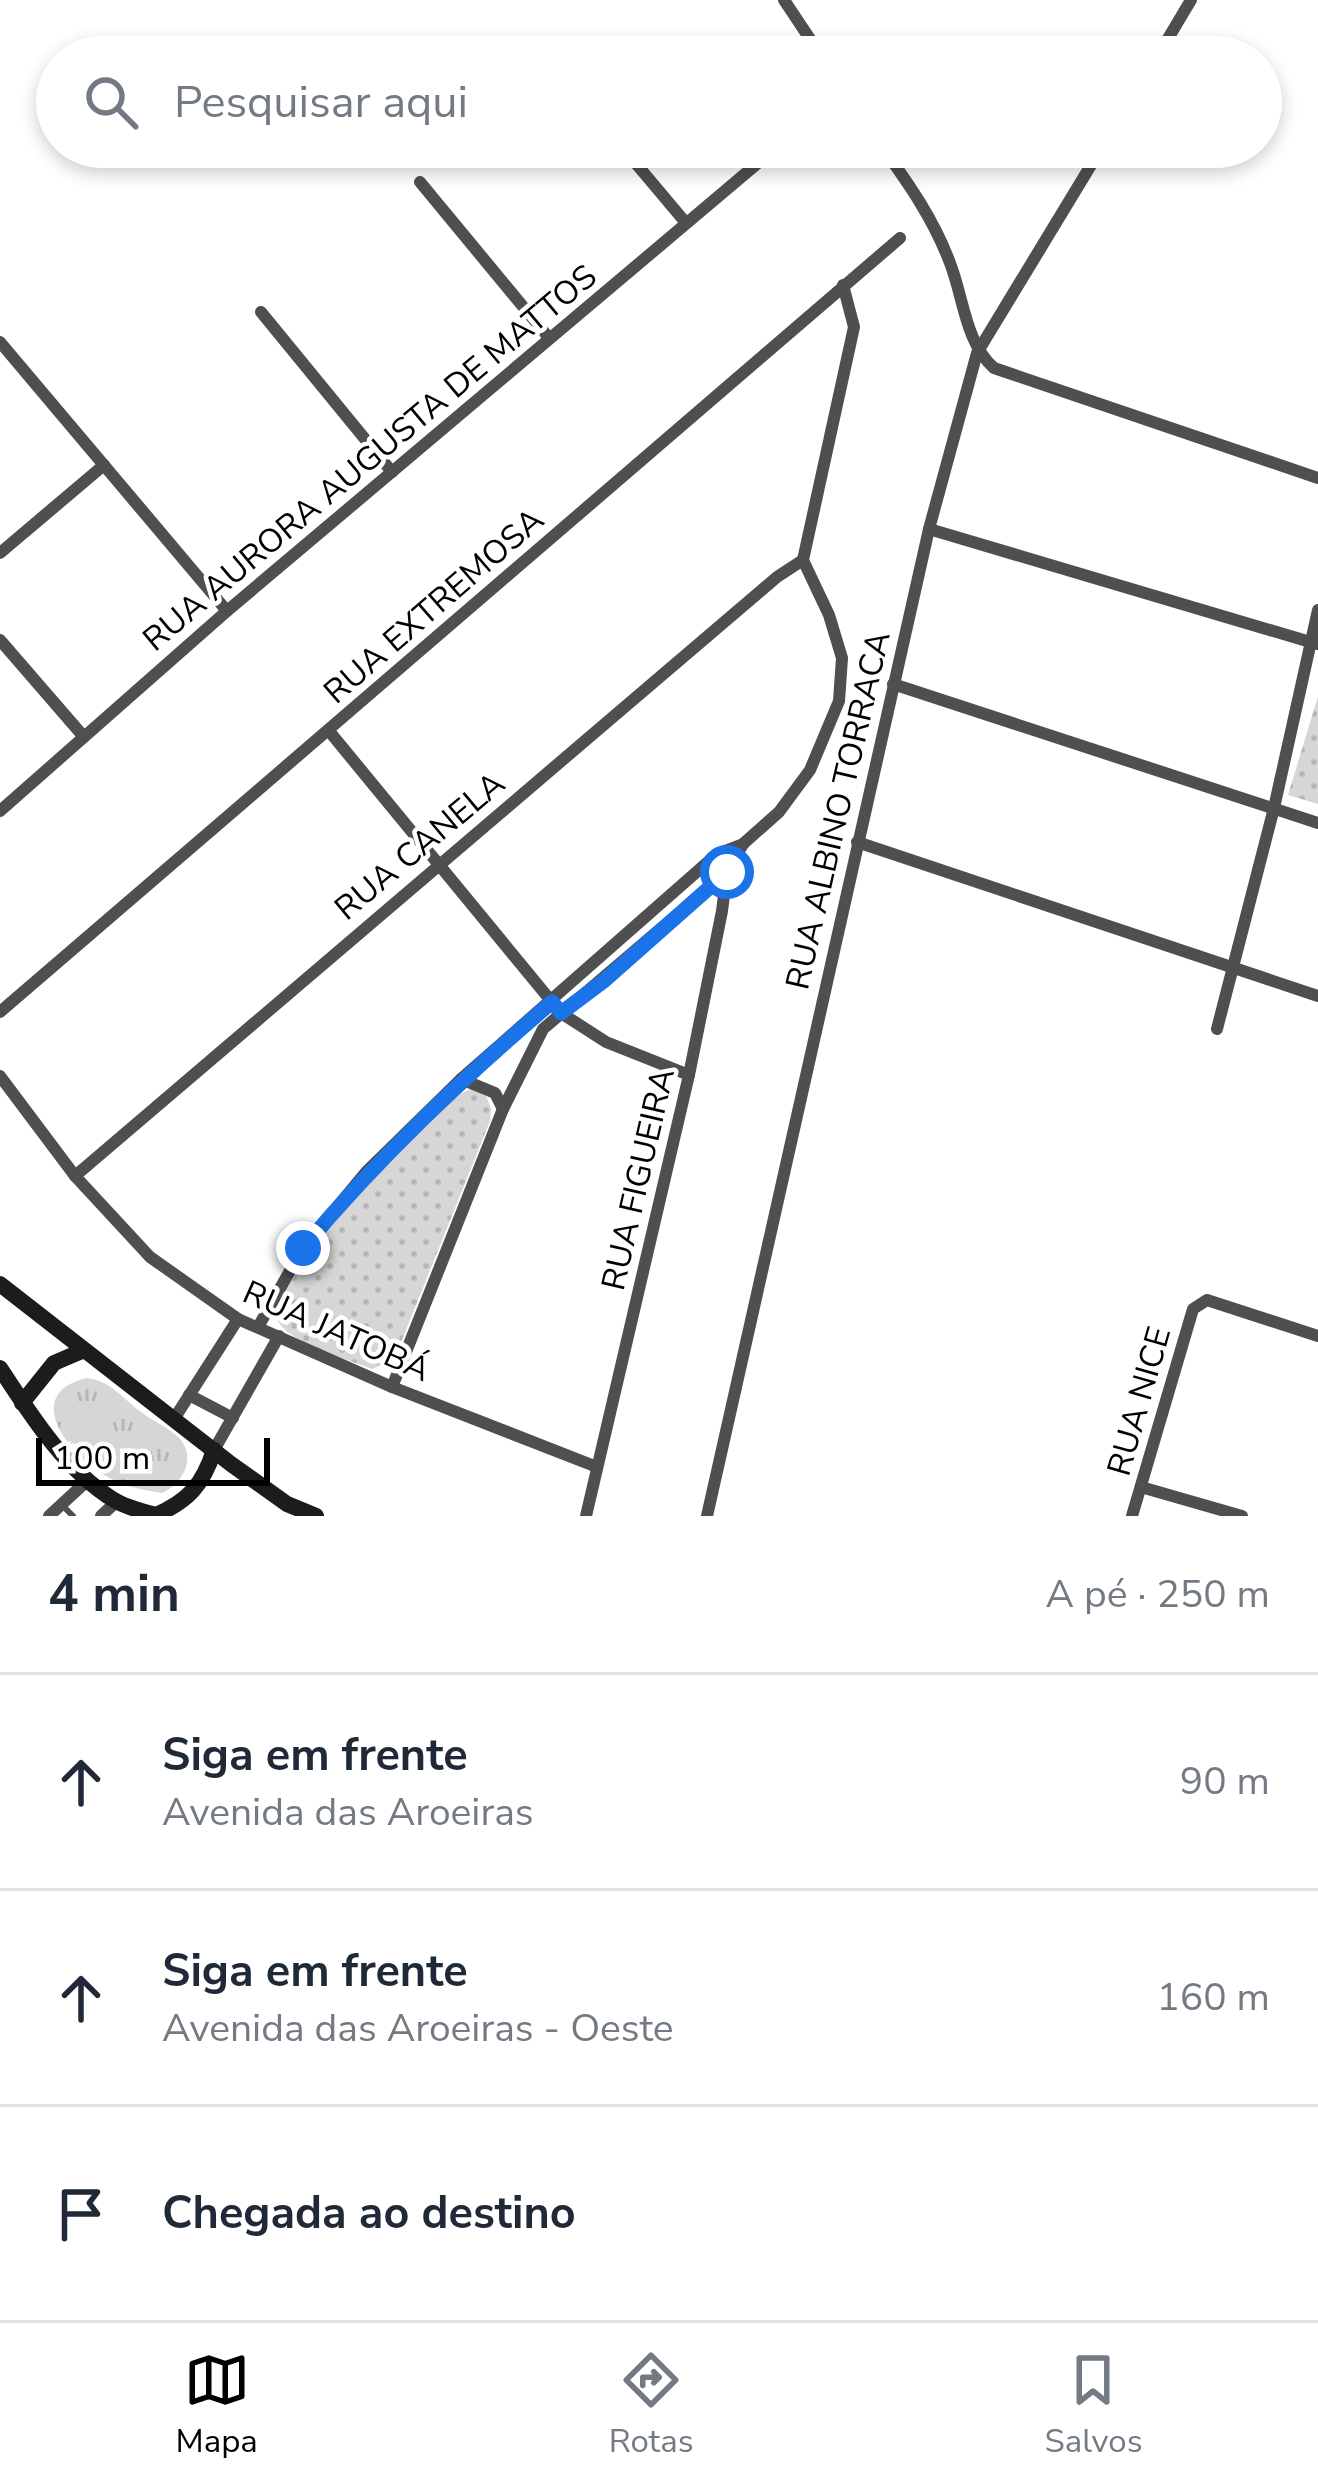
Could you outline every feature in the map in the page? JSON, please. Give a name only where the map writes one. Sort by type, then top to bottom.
[{"type":"street","points":[[784,0],[807,36]]},
{"type":"street","points":[[1170,36],[1192,0]]},
{"type":"street","points":[[640,168],[686,223]]},
{"type":"street","name":"RUA AURORA AUGUSTA DE MATTOS","points":[[0,811],[227,611],[752,168]]},
{"type":"street","points":[[898,168],[919,196],[950,263],[977,353],[994,368],[1318,478]]},
{"type":"street","name":"RUA ALBINO TORRACA","points":[[707,1516],[856,842],[929,529],[977,353],[1089,168]]},
{"type":"street","points":[[420,182],[549,338]]},
{"type":"street","name":"RUA EXTREMOSA","points":[[0,1012],[900,238]]},
{"type":"street","points":[[258,1327],[303,1248],[366,1172],[461,1079],[556,1007],[717,854],[742,844],[779,812],[810,770],[839,701],[842,658],[830,615],[803,560],[854,327],[843,285]]},
{"type":"street","points":[[261,312],[392,472]]},
{"type":"street","points":[[0,342],[227,611]]},
{"type":"street","points":[[0,553],[104,465]]},
{"type":"street","points":[[929,529],[1314,643]]},
{"type":"street","name":"RUA CANELA","points":[[75,1176],[777,577],[803,560]]},
{"type":"street","points":[[1217,1029],[1314,643],[1318,610]]},
{"type":"street","points":[[0,640],[84,737]]},
{"type":"street","points":[[893,684],[1318,823]]},
{"type":"street","points":[[329,730],[556,1007],[606,1042],[689,1075]]},
{"type":"street","points":[[856,842],[1318,996]]},
{"type":"street","points":[[392,1387],[503,1109],[556,1007],[605,980],[727,872],[742,844]]},
{"type":"street","points":[[717,854],[727,872]]},
{"type":"street","name":"RUA FIGUEIRA","points":[[586,1516],[689,1075],[727,872]]},
{"type":"street","name":"RUA JATOBÁ","points":[[0,1076],[75,1176],[150,1257],[238,1319],[392,1387],[597,1467]]},
{"type":"street","points":[[461,1079],[495,1093],[503,1109]]},
{"type":"street","points":[[0,1284],[286,1504],[316,1516]]},
{"type":"street","name":"RUA NICE","points":[[1132,1516],[1193,1309],[1199,1303],[1208,1300],[1318,1336]]},
{"type":"street","points":[[174,1419],[238,1319]]},
{"type":"street","points":[[0,1368],[22,1403],[88,1480],[116,1502],[158,1516],[197,1490],[214,1450],[279,1336]]},
{"type":"street","points":[[22,1403],[54,1363],[82,1351]]},
{"type":"street","points":[[189,1395],[233,1418]]},
{"type":"street","points":[[49,1516],[88,1480]]},
{"type":"street","points":[[1141,1486],[1242,1516]]},
{"type":"street","points":[[101,1516],[116,1502]]},
{"type":"lane","points":[[62,1504],[73,1516]]},
{"type":"green space","points":[[1318,696],[1318,804],[1288,795]]},
{"type":"green space","points":[[471,1089],[486,1096],[490,1121],[394,1360],[372,1369],[291,1334],[277,1318],[282,1299],[325,1234],[424,1125]]},
{"type":"green space","points":[[86,1378],[109,1386],[180,1439],[187,1463],[169,1489],[155,1492],[113,1479],[67,1441],[54,1411],[56,1398],[66,1386]]},
{"type":"route","points":[[303,1248],[366,1172],[461,1079],[552,1002],[561,1013],[605,980],[727,872]]}]
